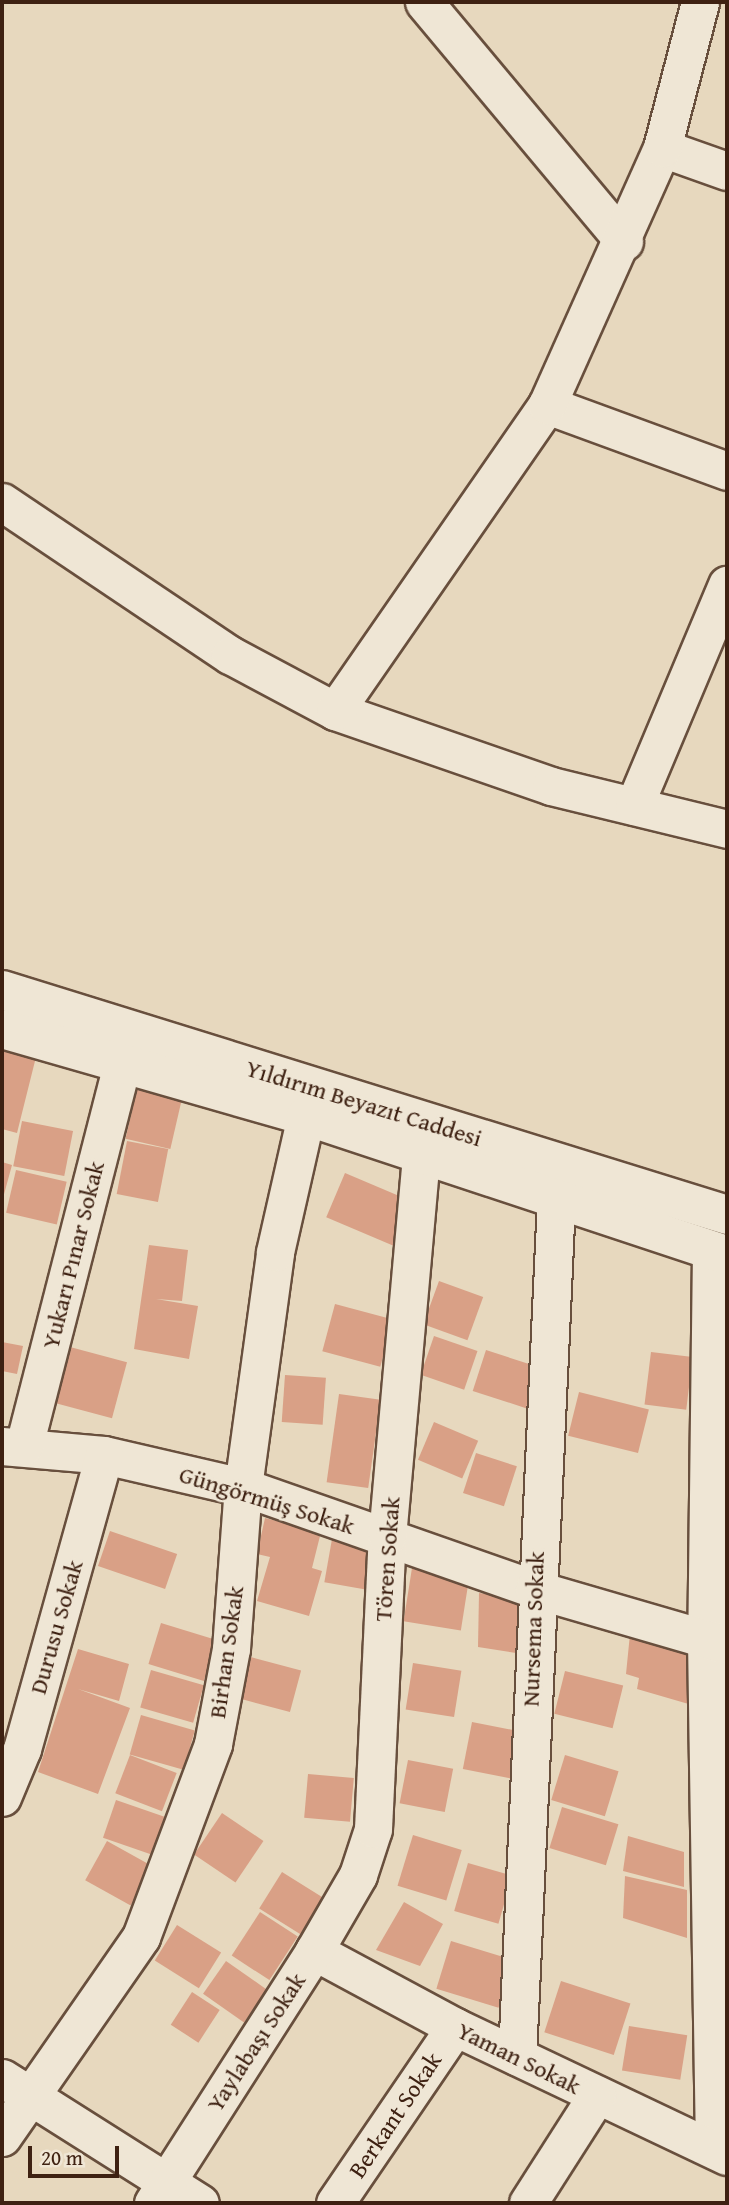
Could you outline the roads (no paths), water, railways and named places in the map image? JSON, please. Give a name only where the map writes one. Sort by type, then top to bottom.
[{"type":"main road","name":"Yıldırım Beyazıt Caddesi","points":[[2,990],[727,1215]]},
{"type":"main road","points":[[2,1028],[306,1116],[556,1202],[719,1252]]},
{"type":"street","points":[[424,2],[624,241]]},
{"type":"street","points":[[335,711],[547,405],[624,241],[662,148],[700,2]]},
{"type":"street","points":[[662,148],[727,171]]},
{"type":"street","points":[[547,405],[727,471]]},
{"type":"street","points":[[2,502],[230,655],[335,711],[551,786],[727,829]]},
{"type":"street","points":[[634,806],[727,585]]},
{"type":"street","name":"Yukarı Pınar Sokak","points":[[13,1446],[122,1064]]},
{"type":"street","name":"Birhan Sokak","points":[[2,2137],[16,2086],[141,1937],[176,1853],[218,1717],[231,1648],[243,1487],[275,1252],[306,1116]]},
{"type":"street","name":"Tören Sokak","points":[[314,1951],[358,1875],[373,1829],[387,1537],[421,1154]]},
{"type":"street","name":"Nursema Sokak","points":[[517,2056],[534,1589],[556,1202]]},
{"type":"street","points":[[719,1252],[717,1642],[721,2153]]},
{"type":"street","name":"Güngörmüş Sokak","points":[[13,1446],[104,1455],[243,1487],[534,1589],[717,1642]]},
{"type":"street","name":"Durusu Sokak","points":[[2,1797],[22,1749],[104,1455]]},
{"type":"street","name":"Yaman Sokak","points":[[314,1951],[455,2028],[721,2153]]},
{"type":"street","name":"Yaylabaşı Sokak","points":[[160,2193],[314,1951]]},
{"type":"street","name":"Berkant Sokak","points":[[335,2203],[455,2028]]},
{"type":"street","points":[[16,2086],[160,2193],[200,2203]]},
{"type":"street","points":[[528,2203],[597,2095]]}]
